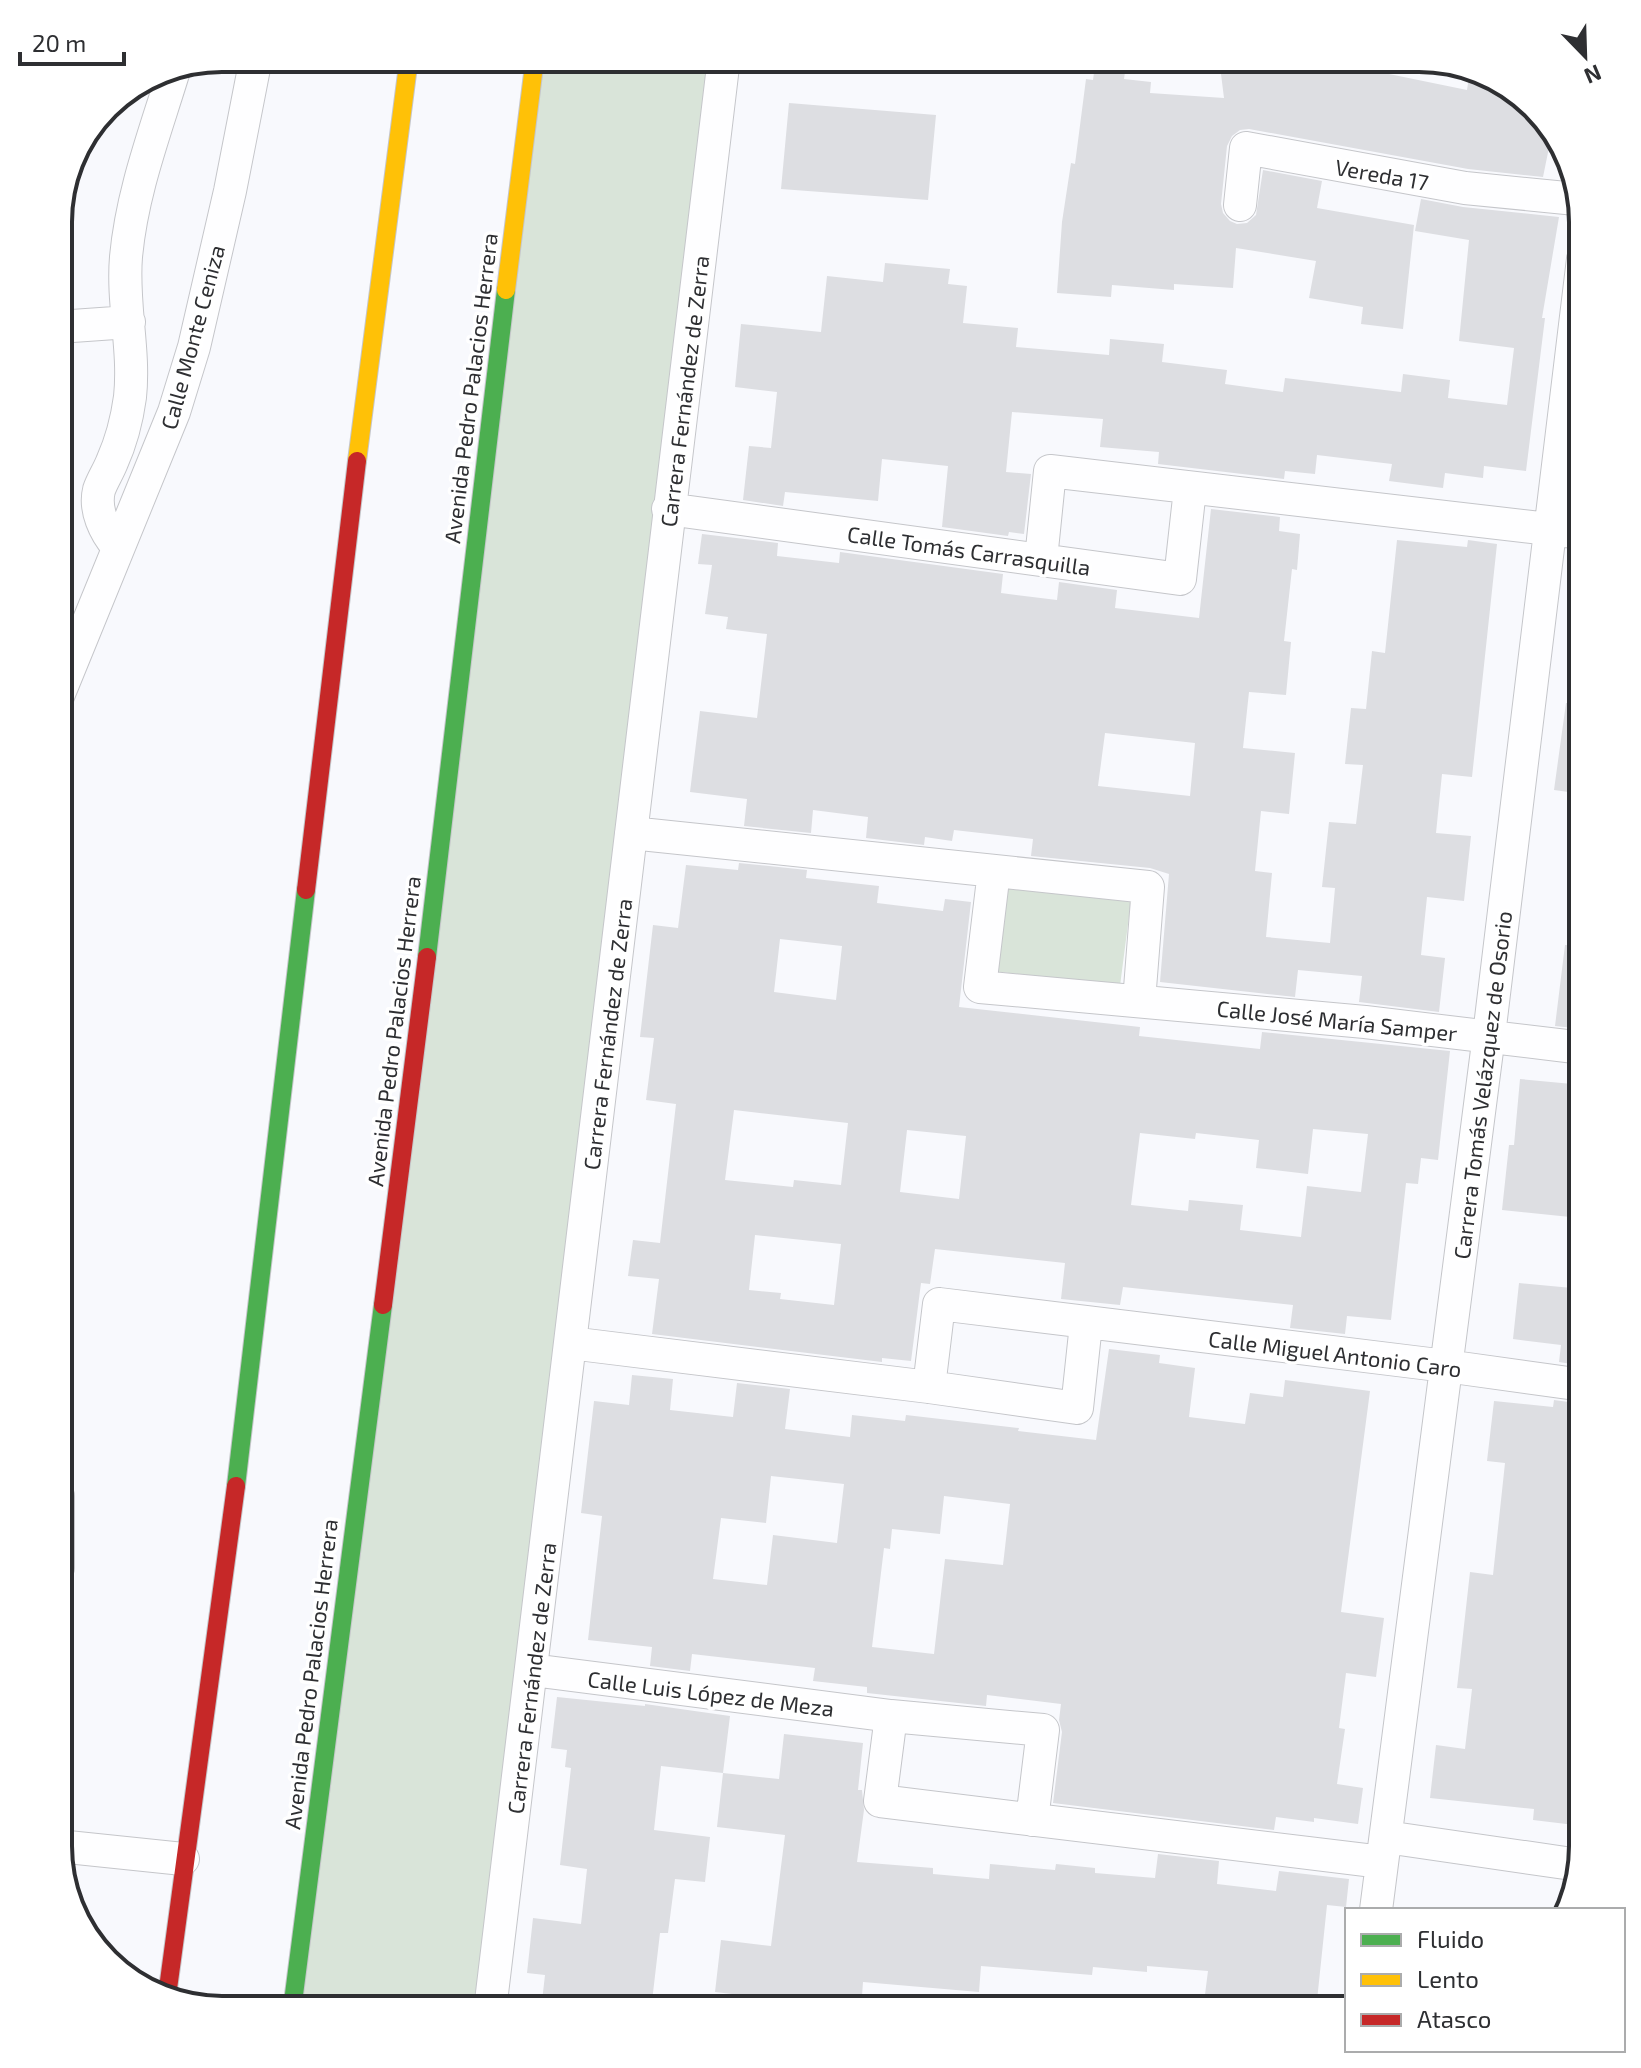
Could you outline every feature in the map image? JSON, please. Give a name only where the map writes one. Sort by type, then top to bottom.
[{"type":"main road","points":[[168,1986],[241,1448],[330,685],[407,72]]},
{"type":"main road","name":"Avenida Pedro Palacios Herrera","points":[[294,1996],[419,1026],[533,72]]},
{"type":"street","name":"Calle Monte Ceniza","points":[[72,660],[174,412],[194,347],[253,72]]},
{"type":"street","name":"Carrera Fernández de Zerra","points":[[492,1996],[722,72]]},
{"type":"street","points":[[117,546],[103,524],[98,508],[99,491],[117,448],[129,401],[132,348],[126,260],[130,222],[137,185],[170,81]]},
{"type":"street","name":"Vereda 17","points":[[1240,205],[1246,148],[1465,188],[1567,198]]},
{"type":"street","points":[[72,326],[129,322]]},
{"type":"street","name":"Carrera Tomás Velázquez de Osorio","points":[[1376,1908],[1489,1035],[1569,374]]},
{"type":"street","points":[[1041,559],[1050,471],[1569,532]]},
{"type":"street","name":"Calle Tomás Carrasquilla","points":[[668,509],[1180,579],[1190,489]]},
{"type":"street","points":[[631,833],[1148,887],[1139,1001]]},
{"type":"street","name":"Calle José María Samper","points":[[994,871],[980,987],[1489,1035],[1569,1046]]},
{"type":"street","name":"Calle Miguel Antonio Caro","points":[[929,1387],[939,1304],[1569,1383]]},
{"type":"street","points":[[570,1343],[1077,1408],[1086,1324]]},
{"type":"street","name":"Calle Luis López de Meza","points":[[532,1670],[891,1716],[1043,1730],[1032,1820]]},
{"type":"street","points":[[891,1716],[880,1801],[1032,1820],[1568,1864]]},
{"type":"street","points":[[72,1847],[183,1859]]},
{"type":"shaded area","points":[[533,72],[722,72],[492,1996],[294,1996]]},
{"type":"shaded area","points":[[1003,877],[1132,893],[1120,986],[992,971]]},
{"type":"building","points":[[1094,72],[1125,72],[1124,79],[1151,82],[1150,93],[1224,98],[1221,72],[1389,72],[1467,90],[1468,80],[1510,103],[1525,116],[1549,147],[1543,177],[1468,169],[1249,129],[1240,130],[1232,136],[1227,146],[1221,204],[1223,213],[1230,221],[1247,223],[1256,215],[1263,170],[1322,181],[1317,208],[1414,225],[1403,329],[1361,324],[1363,307],[1309,298],[1316,261],[1236,248],[1233,288],[1174,284],[1174,290],[1112,285],[1111,297],[1057,293],[1062,222],[1071,163],[1075,164],[1086,79],[1093,80]]},
{"type":"building","points":[[789,103],[936,115],[928,200],[781,189]]},
{"type":"building","points":[[1421,199],[1463,207],[1559,217],[1542,318],[1545,318],[1526,471],[1484,466],[1483,478],[1445,473],[1443,488],[1389,481],[1392,464],[1317,455],[1315,474],[1285,471],[1284,479],[1158,464],[1159,452],[1100,447],[1103,419],[1012,412],[1006,472],[1031,474],[1024,534],[1009,532],[1008,536],[942,527],[948,466],[882,459],[878,501],[785,492],[783,506],[743,500],[749,446],[771,448],[777,392],[735,387],[741,324],[821,332],[827,276],[883,282],[885,263],[950,269],[948,284],[967,286],[963,323],[1018,328],[1016,347],[1109,355],[1110,339],[1164,344],[1162,362],[1227,370],[1225,384],[1283,392],[1285,378],[1401,392],[1403,374],[1450,380],[1448,398],[1507,405],[1514,348],[1459,341],[1469,240],[1415,231]]},
{"type":"building","points":[[1211,509],[1280,517],[1279,531],[1300,534],[1297,570],[1292,569],[1284,641],[1291,642],[1286,695],[1249,692],[1243,748],[1295,753],[1289,814],[1261,811],[1255,871],[1272,873],[1266,937],[1330,943],[1335,888],[1322,887],[1329,822],[1356,824],[1363,765],[1345,764],[1351,708],[1366,709],[1372,651],[1385,653],[1397,540],[1467,547],[1468,540],[1497,544],[1472,777],[1442,774],[1436,833],[1471,836],[1464,901],[1427,897],[1421,955],[1445,958],[1439,1012],[1359,1002],[1362,976],[1298,970],[1295,997],[1160,982],[1169,874],[1150,868],[1031,856],[1033,839],[954,830],[952,841],[925,837],[924,845],[866,838],[868,817],[813,810],[811,833],[744,826],[747,799],[690,792],[700,711],[757,718],[767,634],[726,629],[728,617],[705,614],[712,565],[698,564],[702,534],[778,543],[777,556],[839,563],[840,552],[1003,574],[1001,593],[1057,600],[1059,582],[1117,590],[1115,608],[1199,618]],"holes":[[[1105,733],[1195,743],[1190,796],[1098,786]]]},
{"type":"building","points":[[1566,703],[1569,703],[1569,792],[1554,790]]},
{"type":"building","points":[[739,863],[807,870],[806,878],[879,886],[877,903],[943,911],[945,899],[971,902],[959,1007],[1140,1027],[1139,1036],[1260,1049],[1262,1032],[1450,1051],[1438,1160],[1421,1158],[1418,1184],[1406,1183],[1391,1320],[1347,1316],[1345,1334],[1290,1328],[1293,1305],[1123,1287],[1120,1305],[1061,1299],[1065,1263],[935,1249],[930,1284],[921,1283],[911,1361],[882,1358],[882,1362],[652,1334],[659,1279],[628,1276],[633,1240],[660,1243],[676,1104],[646,1100],[654,1038],[640,1037],[653,925],[678,928],[686,865],[738,870]],"holes":[[[780,939],[842,946],[836,1000],[774,992]],[[734,1110],[848,1123],[841,1185],[794,1180],[793,1187],[725,1180]],[[1313,1129],[1368,1134],[1361,1192],[1307,1186],[1301,1237],[1240,1230],[1243,1205],[1189,1200],[1188,1211],[1131,1205],[1140,1133],[1195,1139],[1196,1133],[1259,1140],[1256,1168],[1308,1174]],[[907,1130],[966,1136],[959,1199],[900,1192]],[[755,1235],[841,1244],[834,1305],[780,1299],[781,1293],[749,1290]]]},
{"type":"building","points":[[1565,945],[1569,945],[1569,1028],[1555,1026]]},
{"type":"building","points":[[1520,1079],[1569,1084],[1569,1217],[1502,1210],[1509,1145],[1514,1145]]},
{"type":"building","points":[[1519,1283],[1569,1288],[1569,1364],[1559,1362],[1561,1345],[1513,1339]]},
{"type":"building","points":[[1109,1349],[1160,1355],[1159,1363],[1195,1368],[1189,1417],[1245,1424],[1250,1393],[1283,1397],[1285,1380],[1370,1391],[1341,1612],[1384,1618],[1376,1677],[1346,1673],[1339,1728],[1345,1729],[1337,1784],[1363,1788],[1358,1824],[1276,1817],[1274,1830],[1053,1803],[1062,1732],[1059,1720],[1061,1704],[987,1695],[986,1706],[867,1693],[867,1687],[813,1681],[815,1668],[692,1654],[690,1671],[650,1666],[652,1647],[588,1640],[602,1516],[581,1513],[594,1401],[629,1405],[632,1375],[673,1379],[670,1410],[733,1417],[737,1383],[790,1389],[785,1429],[850,1437],[852,1415],[905,1421],[906,1415],[1096,1440]],"holes":[[[771,1476],[844,1484],[837,1543],[773,1535],[767,1585],[713,1579],[721,1518],[766,1523]],[[944,1496],[1010,1504],[1003,1565],[945,1559],[934,1654],[872,1647],[884,1548],[890,1549],[892,1529],[940,1534]]]},
{"type":"building","points":[[1554,1400],[1569,1402],[1569,1824],[1533,1820],[1534,1809],[1430,1798],[1436,1745],[1465,1749],[1472,1689],[1457,1688],[1470,1572],[1493,1575],[1505,1463],[1487,1461],[1494,1401],[1553,1407]]},
{"type":"building","points":[[557,1697],[645,1704],[730,1716],[723,1773],[661,1766],[654,1830],[710,1837],[705,1882],[675,1879],[668,1933],[660,1933],[653,1996],[543,1996],[545,1975],[527,1973],[533,1918],[581,1924],[587,1869],[560,1865],[571,1768],[565,1767],[567,1750],[551,1748]]},
{"type":"building","points":[[784,1734],[863,1743],[858,1790],[862,1790],[864,1810],[857,1862],[933,1868],[933,1874],[989,1879],[990,1864],[1055,1870],[1056,1864],[1095,1868],[1095,1873],[1155,1878],[1158,1854],[1219,1861],[1217,1884],[1276,1891],[1279,1871],[1349,1879],[1346,1907],[1327,1905],[1317,1996],[1205,1996],[1208,1971],[1147,1966],[1147,1972],[1093,1967],[1092,1975],[981,1966],[979,1992],[863,1982],[862,1996],[749,1996],[715,1992],[721,1940],[771,1946],[785,1835],[717,1827],[723,1773],[779,1779]]},
{"type":"traffic: fast","points":[[427,957],[506,290]]},
{"type":"traffic: fast","points":[[236,1486],[306,890]]},
{"type":"traffic: fast","points":[[294,1996],[383,1305]]},
{"type":"traffic: slow","points":[[357,461],[407,72]]},
{"type":"traffic: slow","points":[[506,290],[533,72]]},
{"type":"traffic: jam","points":[[306,890],[357,461]]},
{"type":"traffic: jam","points":[[383,1305],[427,957]]},
{"type":"traffic: jam","points":[[168,1986],[236,1486]]}]
